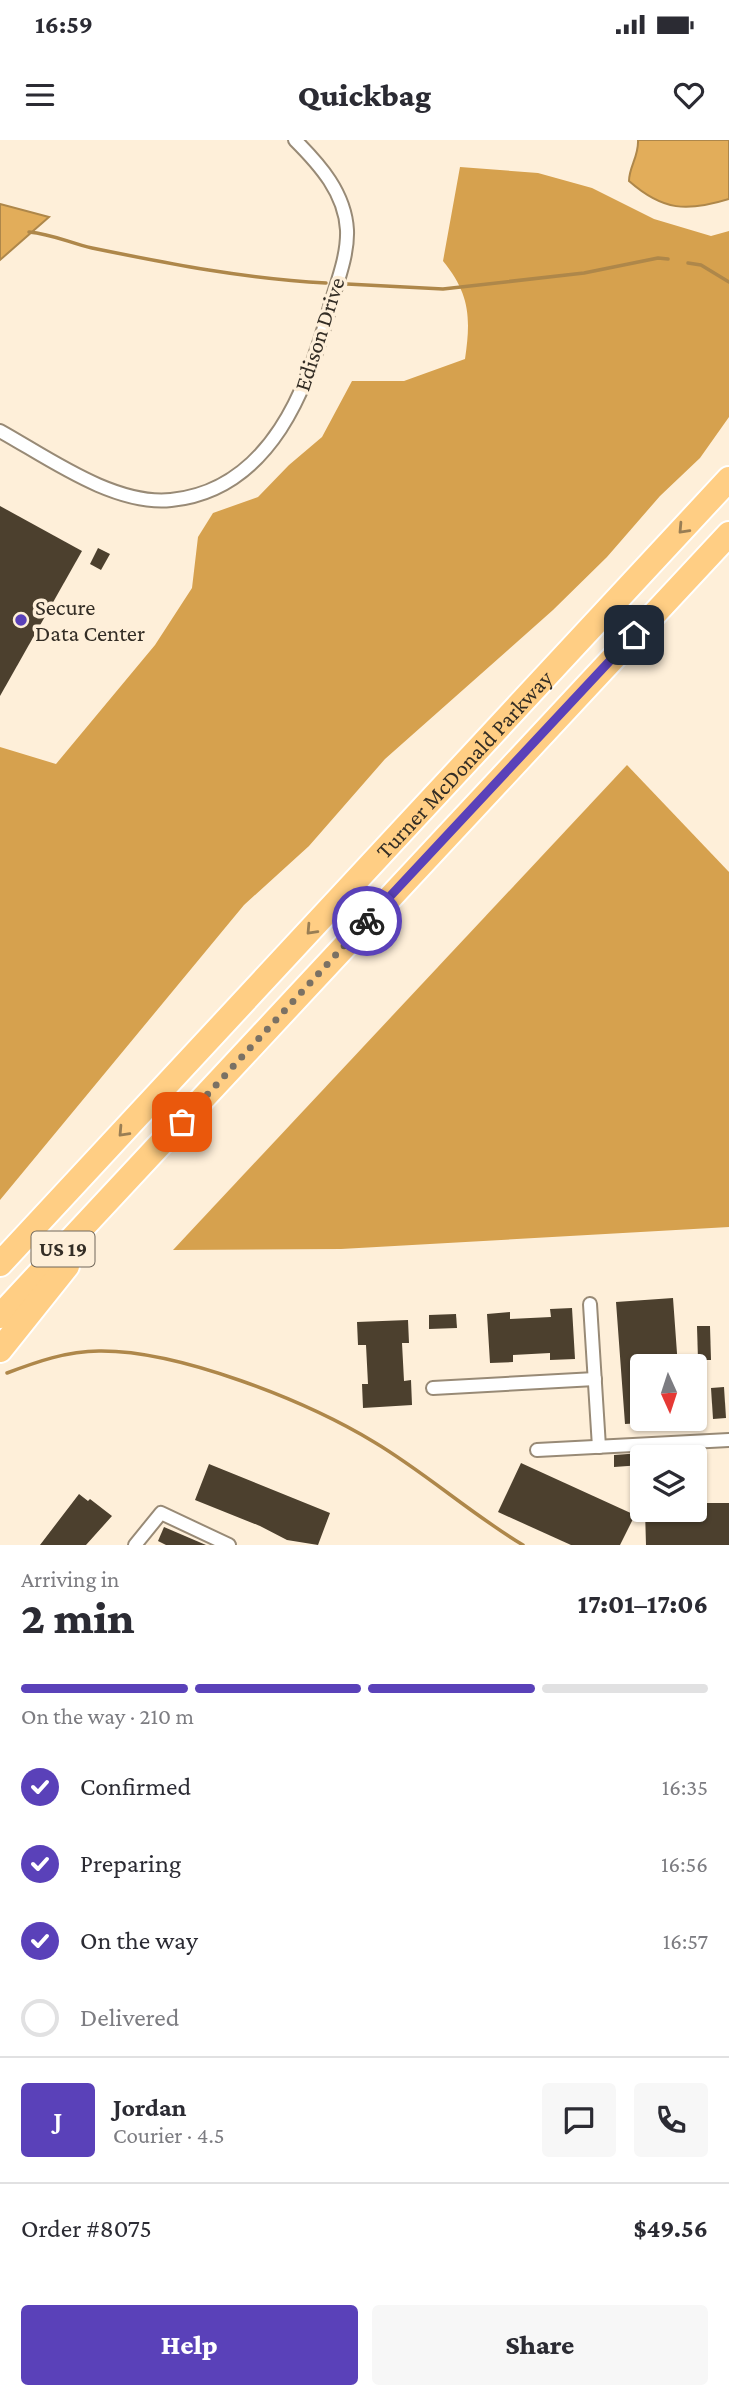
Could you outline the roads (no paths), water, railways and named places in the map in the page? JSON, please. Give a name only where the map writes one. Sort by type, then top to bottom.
[{"type":"highway","name":"Turner McDonald Parkway","points":[[0,1264],[729,479]]},
{"type":"highway","name":"Turner McDonald Parkway","points":[[0,1317],[729,534]]},
{"type":"highway","points":[[0,1350],[87,1240],[126,1182]]},
{"type":"street","name":"Edison Drive","points":[[0,431],[82,477],[130,496],[170,500],[204,492],[242,472],[267,448],[310,375],[343,261],[347,230],[332,182],[295,140]]},
{"type":"street","points":[[590,1304],[599,1447]]},
{"type":"street","points":[[433,1388],[595,1379]]},
{"type":"street","points":[[537,1450],[729,1440]]},
{"type":"street","points":[[135,1545],[160,1513],[229,1545]]},
{"type":"waterway","points":[[29,232],[179,265],[267,278],[326,283]]},
{"type":"waterway","points":[[347,284],[443,289],[584,273],[658,258],[668,259]]},
{"type":"waterway","points":[[688,263],[701,265],[729,282]]},
{"type":"waterway","points":[[7,1373],[63,1355],[99,1351],[166,1359],[241,1381],[314,1410],[374,1442],[523,1545]]},
{"type":"place","name":"Secure Data Center","points":[[21,620]]}]
